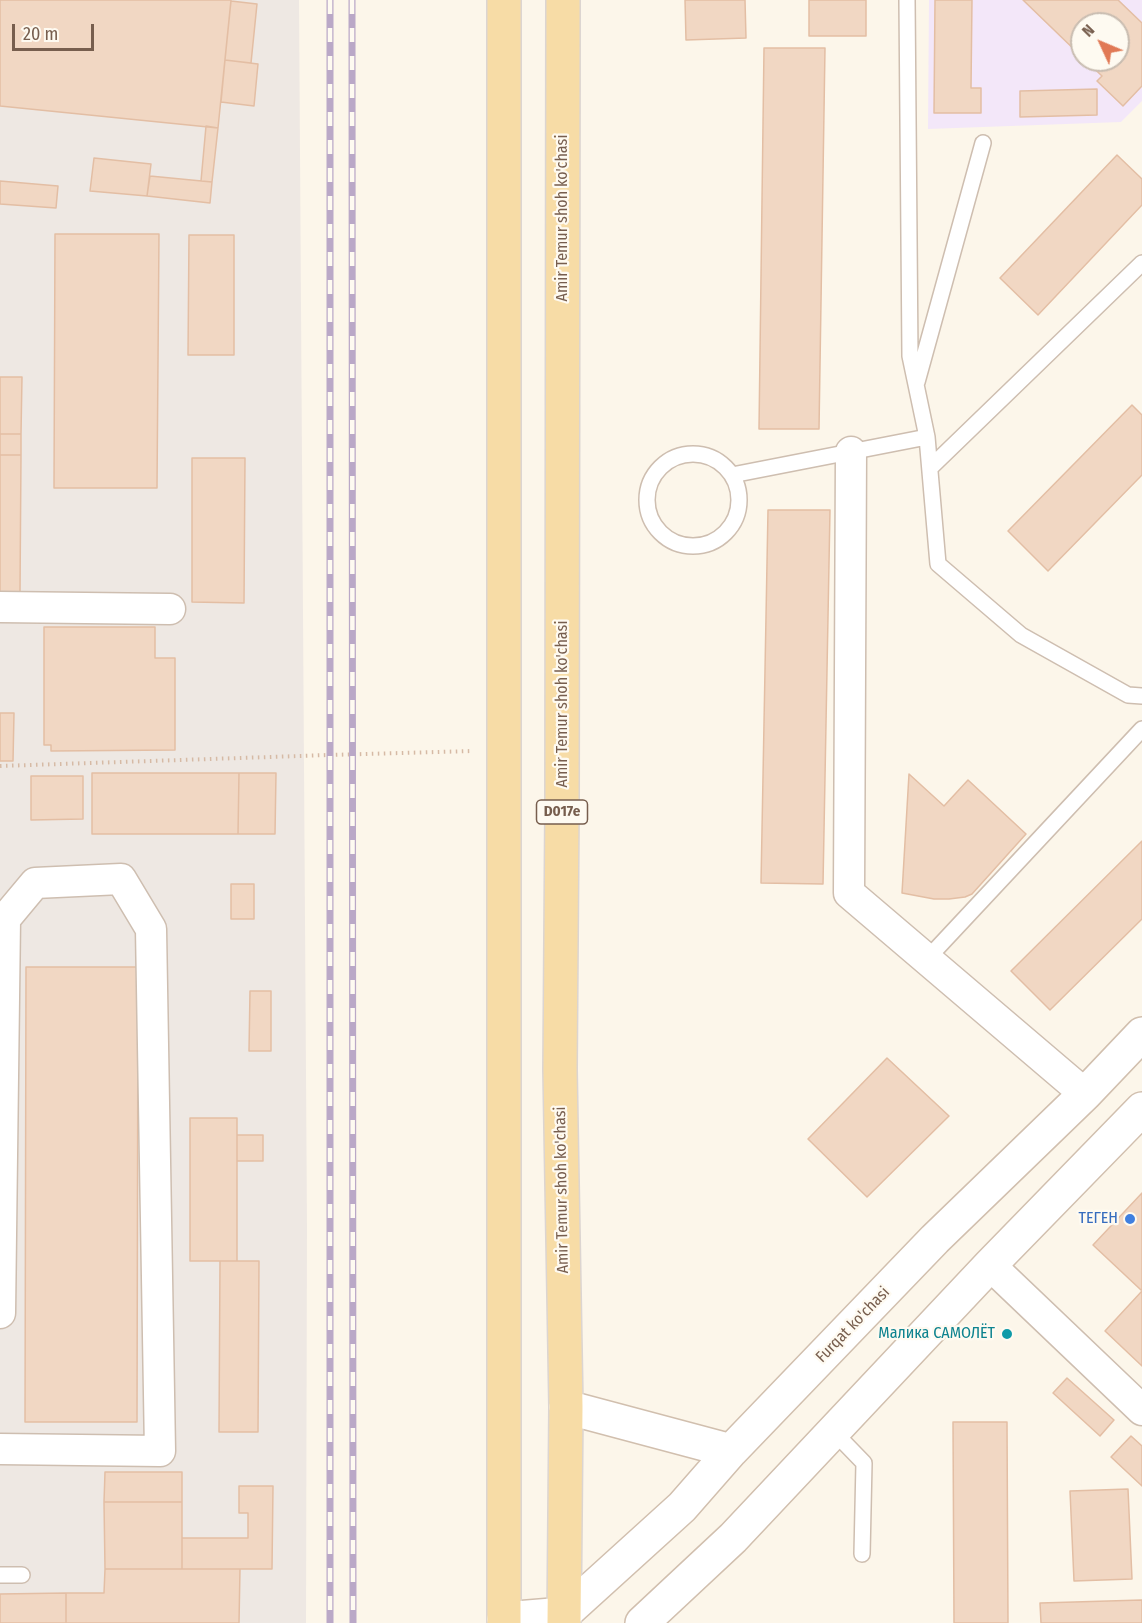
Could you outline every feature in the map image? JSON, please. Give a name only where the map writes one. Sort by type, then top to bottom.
[{"type":"main road","points":[[504,0],[504,1621],[564,1619]]},
{"type":"main road","name":"Amir Temur shoh ko'chasi","points":[[563,0],[560,1070],[566,1407],[564,1619]]},
{"type":"main road","name":"Furqat ko'chasi","points":[[564,1619],[682,1507],[731,1451],[935,1239],[1085,1094],[1142,1034]]},
{"type":"main road","points":[[642,1623],[733,1538],[990,1265],[1142,1109]]},
{"type":"main road","points":[[566,1407],[731,1451]]},
{"type":"street","points":[[851,452],[849,893],[1085,1094]]},
{"type":"street","points":[[0,607],[170,609]]},
{"type":"street","points":[[0,1313],[3,918],[35,883],[121,879],[151,929],[160,1451],[0,1449]]},
{"type":"street","points":[[990,1265],[1142,1410]]},
{"type":"lane","points":[[907,0],[910,356],[927,437],[938,564],[1021,635],[1128,695],[1142,696]]},
{"type":"lane","points":[[916,385],[983,143]]},
{"type":"lane","points":[[930,468],[1142,262]]},
{"type":"lane","points":[[732,475],[927,437]]},
{"type":"lane","points":[[693,454],[707,456],[721,464],[732,475],[738,489],[739,505],[735,520],[726,533],[713,542],[698,546],[682,546],[668,540],[657,530],[650,517],[647,502],[649,488],[655,475],[665,464],[678,457],[693,454]]},
{"type":"lane","points":[[927,959],[1142,729]]},
{"type":"lane","points":[[833,1431],[864,1463],[862,1554]]},
{"type":"lane","points":[[0,1575],[22,1575]]},
{"type":"path","points":[[0,766],[504,750]]},
{"type":"shaded area","points":[[0,0],[299,0],[307,1226],[306,1623],[0,1623]]},
{"type":"shaded area","points":[[929,0],[1142,0],[1142,101],[1121,122],[928,129]]},
{"type":"building","points":[[0,0],[231,0],[218,128],[0,106]]},
{"type":"building","points":[[685,0],[745,0],[746,38],[686,40]]},
{"type":"building","points":[[809,0],[866,0],[866,36],[809,36]]},
{"type":"building","points":[[935,0],[972,0],[971,88],[981,88],[981,113],[934,113]]},
{"type":"building","points":[[1023,0],[1118,0],[1142,23],[1142,86],[1123,106],[1097,81],[1102,76],[1098,72],[1130,72],[1130,12],[1070,12],[1070,45]]},
{"type":"building","points":[[231,1],[257,4],[251,63],[225,60]]},
{"type":"building","points":[[764,48],[825,48],[819,429],[759,429]]},
{"type":"building","points":[[225,60],[258,64],[254,106],[221,102]]},
{"type":"building","points":[[1097,89],[1097,115],[1020,117],[1020,91]]},
{"type":"building","points":[[206,126],[218,128],[212,182],[201,181]]},
{"type":"building","points":[[1117,155],[1142,179],[1142,205],[1038,315],[1000,278]]},
{"type":"building","points":[[94,158],[151,164],[147,196],[90,191]]},
{"type":"building","points":[[150,176],[212,182],[210,203],[147,196]]},
{"type":"building","points":[[0,181],[58,186],[56,208],[0,204]]},
{"type":"building","points":[[55,234],[159,234],[157,488],[54,488]]},
{"type":"building","points":[[189,235],[234,235],[234,355],[188,355]]},
{"type":"building","points":[[0,377],[22,377],[21,434],[0,434]]},
{"type":"building","points":[[1132,405],[1142,415],[1142,475],[1048,571],[1008,531]]},
{"type":"building","points":[[0,434],[21,434],[21,455],[0,455]]},
{"type":"building","points":[[0,455],[21,455],[20,592],[0,592]]},
{"type":"building","points":[[192,458],[245,458],[244,603],[192,602]]},
{"type":"building","points":[[768,510],[830,510],[823,884],[761,883]]},
{"type":"building","points":[[44,627],[155,627],[155,658],[175,658],[175,750],[51,751],[51,745],[44,745]]},
{"type":"building","points":[[0,713],[14,713],[13,761],[0,761]]},
{"type":"building","points":[[92,773],[239,773],[238,834],[92,834]]},
{"type":"building","points":[[239,773],[276,773],[275,834],[238,834]]},
{"type":"building","points":[[909,774],[944,806],[968,780],[1026,834],[972,894],[965,897],[934,899],[902,893]]},
{"type":"building","points":[[31,776],[83,776],[83,819],[31,820]]},
{"type":"building","points":[[1142,841],[1142,919],[1050,1010],[1011,971]]},
{"type":"building","points":[[231,884],[254,884],[254,919],[231,919]]},
{"type":"building","points":[[26,967],[138,967],[137,1422],[25,1422]]},
{"type":"building","points":[[250,991],[271,991],[271,1051],[249,1051]]},
{"type":"building","points":[[887,1058],[949,1116],[867,1197],[808,1139]]},
{"type":"building","points":[[190,1118],[237,1118],[237,1261],[190,1261]]},
{"type":"building","points":[[237,1135],[263,1135],[263,1161],[237,1161]]},
{"type":"building","name":"ТЕГЕН","points":[[1142,1193],[1142,1289],[1141,1290],[1093,1245]]},
{"type":"building","points":[[220,1261],[259,1261],[258,1432],[219,1432]]},
{"type":"building","points":[[1142,1291],[1142,1366],[1105,1331]]},
{"type":"building","points":[[1067,1378],[1114,1420],[1100,1436],[1053,1393]]},
{"type":"building","points":[[953,1422],[1007,1422],[1008,1623],[954,1623]]},
{"type":"building","points":[[1131,1436],[1142,1446],[1142,1486],[1111,1457]]},
{"type":"building","points":[[105,1472],[182,1472],[182,1502],[104,1502]]},
{"type":"building","points":[[239,1486],[273,1486],[272,1569],[182,1569],[182,1538],[248,1538],[248,1513],[239,1513]]},
{"type":"building","points":[[1128,1489],[1132,1579],[1074,1581],[1070,1491]]},
{"type":"building","points":[[104,1502],[182,1502],[182,1569],[105,1569]]},
{"type":"building","points":[[105,1569],[240,1569],[239,1623],[66,1623],[66,1593],[104,1593]]},
{"type":"building","points":[[66,1593],[66,1623],[0,1623],[0,1594]]},
{"type":"building","points":[[1142,1600],[1142,1623],[1041,1623],[1040,1603]]},
{"type":"railway","points":[[330,0],[330,1623]]},
{"type":"railway","points":[[352,0],[353,1623]]},
{"type":"place","name":"ТЕГЕН","points":[[1130,1219]]},
{"type":"place","name":"Малика САМОЛЁТ","points":[[1007,1334]]}]
